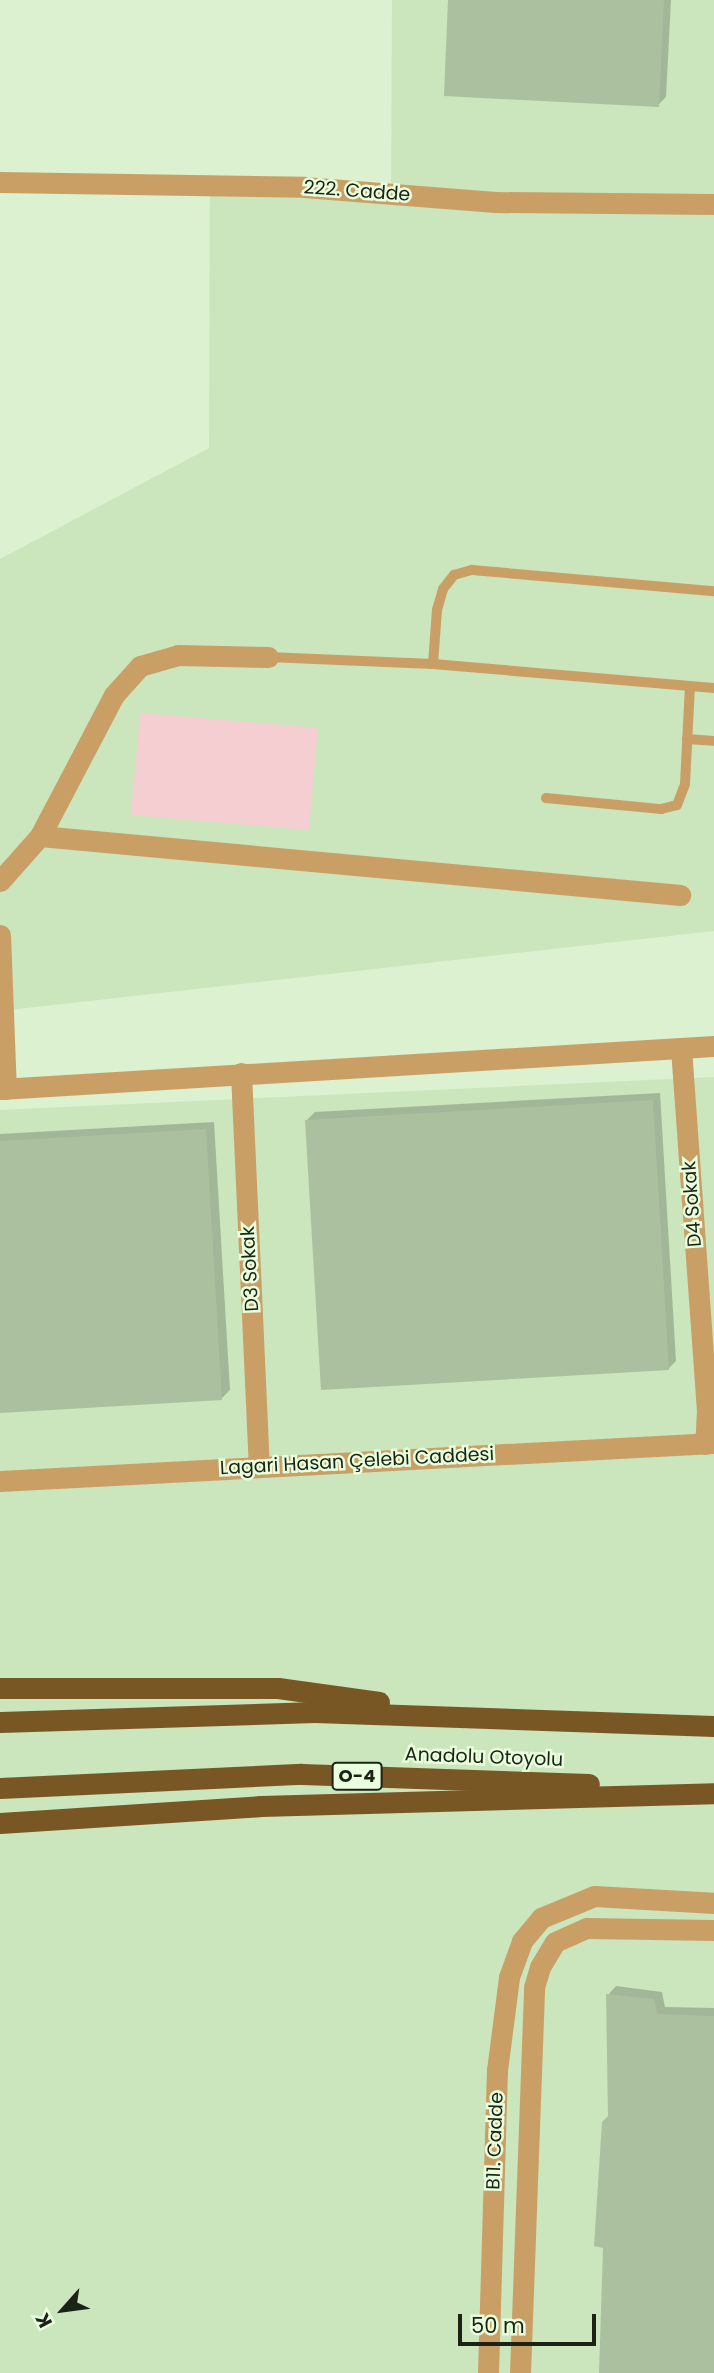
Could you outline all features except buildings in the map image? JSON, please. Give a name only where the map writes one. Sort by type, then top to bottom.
[{"type":"highway","points":[[0,1688],[278,1688],[474,1715]]},
{"type":"highway","points":[[0,1721],[301,1712],[474,1715],[714,1726]]},
{"type":"highway","name":"Anadolu Otoyolu","points":[[0,1788],[302,1774],[714,1791]]},
{"type":"highway","points":[[0,1824],[261,1806],[714,1791]]},
{"type":"street","name":"222. Cadde","points":[[0,182],[304,187],[495,202],[714,204]]},
{"type":"street","points":[[0,881],[40,836],[114,695],[140,666],[178,655],[268,657]]},
{"type":"street","points":[[40,836],[680,895]]},
{"type":"street","points":[[0,935],[3,1089],[714,1046]]},
{"type":"street","name":"D4 Sokak","points":[[681,1048],[709,1444]]},
{"type":"street","name":"D3 Sokak","points":[[241,1073],[259,1466]]},
{"type":"street","name":"Lagari Hasan Çelebi Caddesi","points":[[0,1481],[709,1444]]},
{"type":"street","name":"B11. Cadde","points":[[488,2373],[497,2070],[509,1978],[522,1941],[541,1918],[594,1896],[714,1903]]},
{"type":"street","name":"B11. Cadde","points":[[520,2373],[534,1987],[555,1942],[587,1928],[612,1926],[714,1930]]},
{"type":"lane","points":[[433,664],[437,610],[443,589],[454,575],[472,570],[714,591]]},
{"type":"lane","points":[[268,657],[433,664],[714,688]]},
{"type":"lane","points":[[546,798],[661,809],[677,805],[685,784],[690,686]]},
{"type":"lane","points":[[687,739],[714,741]]},
{"type":"shaded area","points":[[392,0],[714,0],[714,931],[0,1011],[0,559],[209,448],[210,183],[391,197]]},
{"type":"shaded area","points":[[140,713],[318,728],[309,830],[131,815]]},
{"type":"shaded area","points":[[714,1077],[714,2373],[0,2373],[0,1110]]}]
